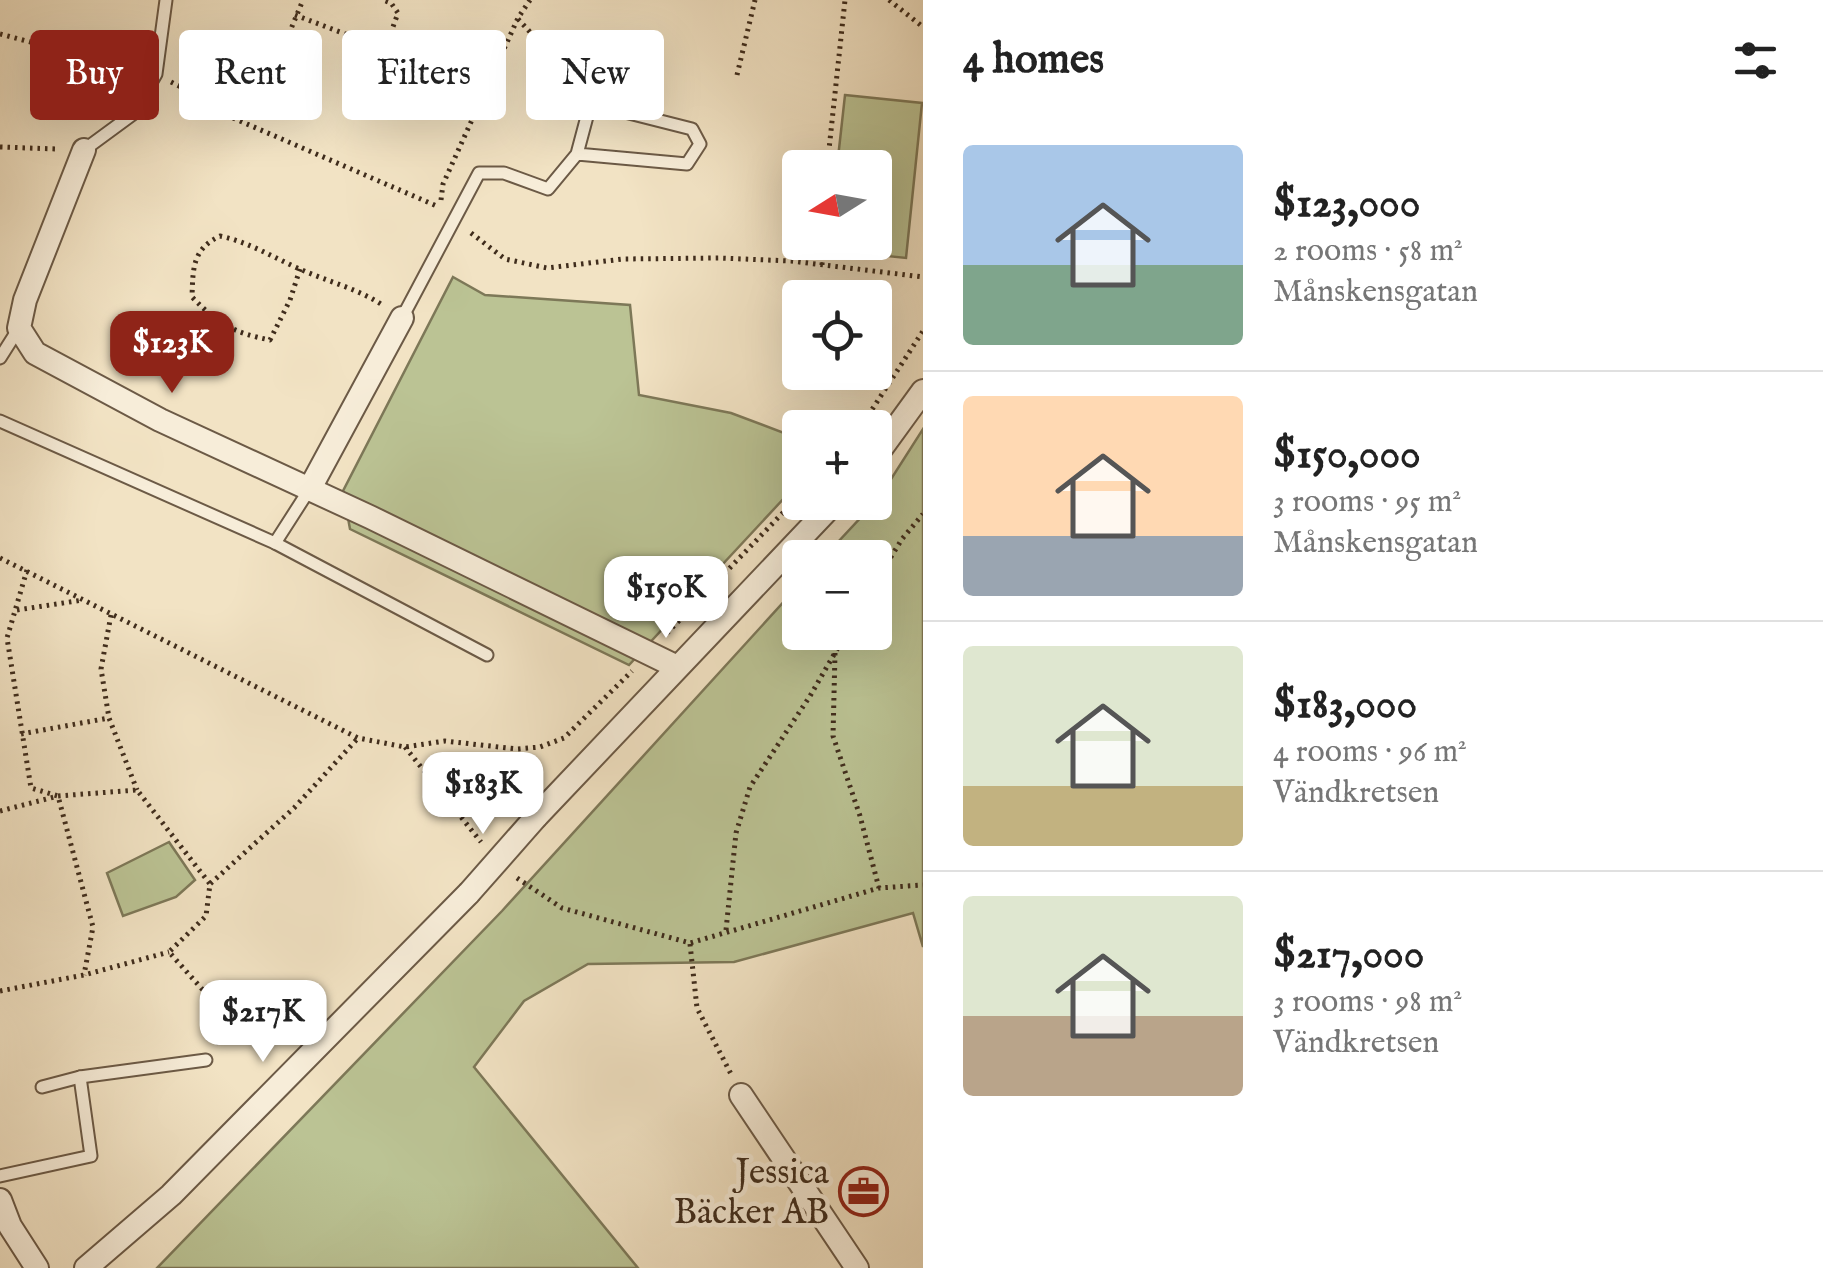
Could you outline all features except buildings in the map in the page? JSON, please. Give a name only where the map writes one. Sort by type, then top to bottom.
[{"type":"street","points":[[84,150],[25,300],[19,328],[35,353],[160,420],[677,668]]},
{"type":"street","points":[[309,490],[402,318]]},
{"type":"street","points":[[892,434],[923,391]]},
{"type":"street","points":[[86,1268],[172,1194],[469,893],[536,816],[817,520]]},
{"type":"street","points":[[741,1095],[857,1268]]},
{"type":"street","points":[[0,1200],[5,1230],[37,1268]]},
{"type":"lane","points":[[84,150],[133,114],[156,74],[166,0]]},
{"type":"lane","points":[[402,318],[479,174],[504,173],[548,190],[577,154],[589,109],[609,108],[692,129],[700,144],[687,164],[577,154]]},
{"type":"lane","points":[[0,358],[19,328]]},
{"type":"lane","points":[[0,421],[274,543],[487,655]]},
{"type":"lane","points":[[274,543],[309,490]]},
{"type":"lane","points":[[42,1088],[80,1077],[206,1060]]},
{"type":"lane","points":[[0,1176],[91,1156],[80,1077]]},
{"type":"path","points":[[302,0],[295,15],[385,49],[398,13],[383,0]]},
{"type":"path","points":[[238,120],[440,208],[443,184],[518,18],[530,0]]},
{"type":"path","points":[[737,75],[756,0]]},
{"type":"path","points":[[829,150],[844,0]]},
{"type":"path","points":[[888,0],[923,27]]},
{"type":"path","points":[[518,18],[528,30]]},
{"type":"path","points":[[0,147],[84,150]]},
{"type":"path","points":[[453,220],[505,259],[547,268],[623,259],[719,258],[923,277]]},
{"type":"path","points":[[300,269],[270,340],[244,335],[214,320],[192,297],[193,263],[202,246],[220,236],[238,240],[371,297],[402,318]]},
{"type":"path","points":[[822,260],[822,265]]},
{"type":"path","points":[[872,410],[923,331]]},
{"type":"path","points":[[892,555],[923,514]]},
{"type":"path","points":[[0,558],[358,738],[405,747],[490,851]]},
{"type":"path","points":[[27,570],[7,638],[20,734],[32,788],[58,796]]},
{"type":"path","points":[[17,610],[85,600]]},
{"type":"path","points":[[110,614],[101,669],[109,718],[137,790],[210,884]]},
{"type":"path","points":[[836,652],[834,736],[880,888]]},
{"type":"path","points":[[726,930],[736,833],[750,787],[836,652]]},
{"type":"path","points":[[20,734],[109,718]]},
{"type":"path","points":[[3,990],[84,975],[169,952],[206,916],[210,884],[294,808],[358,738]]},
{"type":"path","points":[[0,811],[58,796],[137,790]]},
{"type":"path","points":[[58,796],[93,927],[84,975]]},
{"type":"path","points":[[513,874],[562,908],[690,943],[880,888],[923,885]]},
{"type":"path","points":[[690,943],[698,1008],[741,1095]]},
{"type":"path","points":[[169,952],[211,999],[220,1036],[206,1060]]},
{"type":"green space","points":[[845,95],[922,103],[906,258],[892,257],[892,150],[839,150]]},
{"type":"green space","points":[[453,277],[485,295],[630,305],[639,395],[731,413],[782,432],[782,500],[629,665],[350,529],[343,491]]},
{"type":"green space","points":[[923,429],[923,947],[913,913],[734,962],[588,964],[524,1001],[474,1067],[638,1268],[157,1268],[502,911],[782,604],[782,650],[892,650],[892,540],[840,540],[858,520],[892,520],[892,478]]},
{"type":"green space","points":[[169,842],[195,880],[176,897],[123,916],[107,873]]},
{"type":"place","name":"Jessica Bäcker AB","points":[[864,1191]]}]
